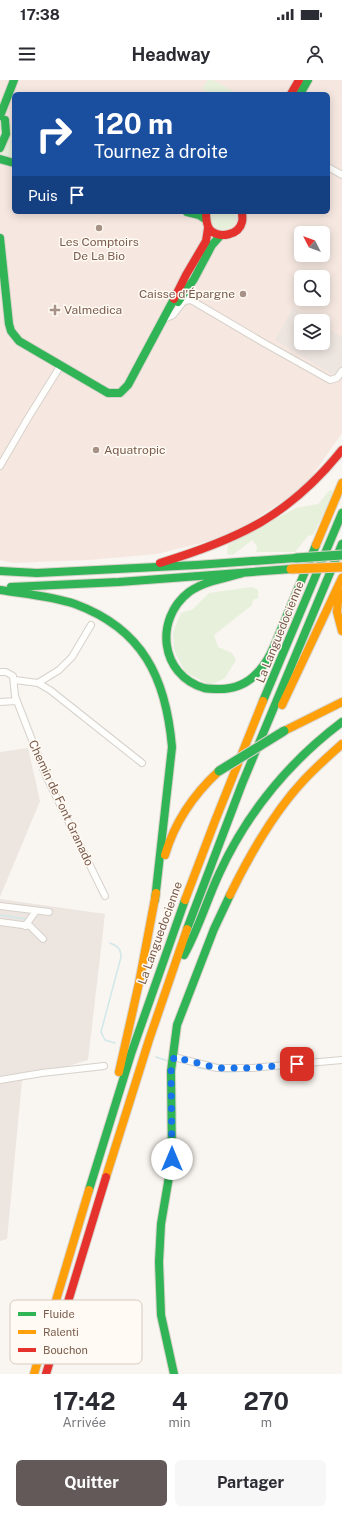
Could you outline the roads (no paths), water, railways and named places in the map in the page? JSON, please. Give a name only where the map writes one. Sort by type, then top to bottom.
[{"type":"main road","points":[[0,148],[6,134],[5,119],[14,80]]},
{"type":"main road","points":[[291,92],[299,80]]},
{"type":"main road","points":[[301,92],[308,80]]},
{"type":"main road","points":[[0,159],[12,162]]},
{"type":"main road","points":[[192,214],[206,220],[212,232],[220,236],[226,236],[237,231],[242,221],[242,214]]},
{"type":"main road","points":[[0,238],[3,303],[11,331],[14,336],[19,341],[108,393],[113,394],[120,393],[126,388],[165,319],[186,275],[206,241],[206,220]]},
{"type":"main road","points":[[165,319],[194,279],[212,245],[220,236]]},
{"type":"main road","points":[[137,568],[156,564],[219,544],[264,522],[300,496],[324,472],[342,450]]},
{"type":"main road","points":[[243,573],[204,585],[188,592],[176,604],[168,619],[165,639],[170,659],[184,677],[205,688],[221,690],[243,684],[254,676],[264,664],[275,643],[342,483]]},
{"type":"main road","name":"La Languedocienne","points":[[56,1300],[146,1008],[188,892],[221,807],[342,513]]},
{"type":"main road","name":"La Languedocienne","points":[[68,1300],[117,1137],[170,976],[247,773],[342,544]]},
{"type":"main road","points":[[0,571],[37,573],[342,555]]},
{"type":"main road","points":[[0,588],[119,582],[291,569],[342,567]]},
{"type":"main road","points":[[247,773],[342,579]]},
{"type":"main road","points":[[342,579],[337,602],[337,613],[342,631]]},
{"type":"main road","points":[[0,588],[62,601],[99,614],[115,624],[132,640],[146,657],[156,673],[168,709],[172,747],[155,900]]},
{"type":"main road","points":[[104,1141],[166,851],[180,817],[192,799],[205,784],[240,757],[342,702]]},
{"type":"main road","points":[[170,976],[188,948],[229,854],[257,808],[271,789],[300,757],[342,722]]},
{"type":"main road","points":[[174,1374],[161,1315],[159,1262],[161,1224],[172,1159],[171,1071],[177,1025],[214,929],[242,871],[277,813],[304,780],[342,744]]},
{"type":"main road","name":"La Languedocienne","points":[[34,1374],[37,1364]]},
{"type":"main road","name":"La Languedocienne","points":[[46,1374],[49,1364]]},
{"type":"street","points":[[330,168],[342,175]]},
{"type":"street","points":[[184,292],[191,300],[277,351],[330,380],[338,378],[342,371]]},
{"type":"street","points":[[165,319],[173,315],[184,301],[191,300]]},
{"type":"street","points":[[0,466],[61,365]]},
{"type":"street","points":[[38,683],[59,670],[72,657],[91,626]]},
{"type":"street","points":[[0,672],[11,674],[14,680],[38,683],[50,690],[142,764]]},
{"type":"street","name":"Chemin de Font Granado","points":[[14,680],[17,701],[46,776],[105,896]]},
{"type":"street","points":[[0,702],[17,701]]},
{"type":"street","points":[[0,906],[49,912]]},
{"type":"street","points":[[26,926],[36,911]]},
{"type":"street","points":[[0,922],[30,926],[43,939]]},
{"type":"street","points":[[174,1057],[217,1068],[252,1068],[342,1060]]},
{"type":"street","points":[[0,1080],[42,1073],[104,1066]]},
{"type":"waterway","points":[[0,915],[25,919]]},
{"type":"waterway","points":[[110,943],[118,948],[121,957],[101,1032],[105,1040],[115,1043]]},
{"type":"waterway","points":[[156,1057],[168,1061]]},
{"type":"waterway","points":[[198,1068],[226,1072],[249,1071]]},
{"type":"place","name":"Les Comptoirs De La Bio","points":[[99,228]]},
{"type":"place","name":"Caisse d'Épargne","points":[[243,294]]},
{"type":"place","name":"Valmedica","points":[[55,310]]},
{"type":"place","name":"Aquatropic","points":[[96,450]]}]
